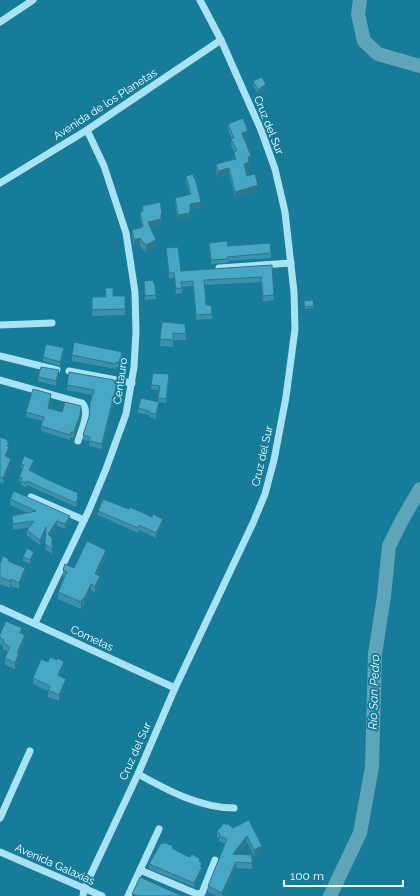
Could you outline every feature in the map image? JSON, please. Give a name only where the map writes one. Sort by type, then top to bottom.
[{"type":"street","points":[[0,22],[33,0]]},
{"type":"street","name":"Cruz del Sur","points":[[83,892],[265,494],[274,460],[286,397],[295,330],[294,292],[285,212],[275,170],[261,130],[200,0]]},
{"type":"street","name":"Avenida de los Planetas","points":[[0,184],[88,130],[220,40]]},
{"type":"street","name":"Centauro","points":[[35,623],[84,520],[117,440],[126,414],[134,367],[136,332],[135,292],[126,234],[104,166],[88,130]]},
{"type":"street","points":[[215,269],[291,263]]},
{"type":"street","points":[[0,325],[52,323]]},
{"type":"street","points":[[0,356],[57,370]]},
{"type":"street","points":[[69,370],[132,383]]},
{"type":"street","points":[[0,380],[82,403],[85,406],[86,414],[78,441]]},
{"type":"street","points":[[31,497],[84,520]]},
{"type":"street","name":"Cometas","points":[[0,608],[175,688]]},
{"type":"street","points":[[0,818],[30,750]]},
{"type":"street","points":[[138,774],[195,801],[222,808],[234,808]]},
{"type":"street","points":[[128,896],[159,829]]},
{"type":"street","name":"Avenida Galaxias","points":[[0,852],[83,892],[102,896]]},
{"type":"street","points":[[140,870],[197,894],[202,893],[215,860]]},
{"type":"building","points":[[262,77],[266,84],[258,90],[253,81]]},
{"type":"building","points":[[243,118],[248,131],[242,133],[251,156],[248,157],[249,162],[244,164],[247,176],[255,174],[258,185],[235,192],[229,168],[218,171],[216,164],[236,159],[234,152],[237,151],[231,139],[234,138],[228,124]]},
{"type":"building","points":[[193,174],[201,202],[190,204],[190,213],[178,215],[175,198],[191,194],[186,176]]},
{"type":"building","points":[[160,202],[162,212],[161,219],[148,222],[156,240],[146,245],[140,238],[134,240],[132,230],[143,227],[140,212],[143,211],[142,206]]},
{"type":"building","points":[[227,241],[228,246],[270,243],[271,253],[211,260],[209,243]]},
{"type":"building","points":[[178,247],[181,271],[272,265],[274,295],[263,296],[261,277],[204,280],[206,305],[211,305],[212,314],[196,315],[193,281],[181,282],[182,288],[176,289],[174,273],[169,273],[166,248]]},
{"type":"building","points":[[153,280],[156,295],[145,296],[144,281]]},
{"type":"building","points":[[105,288],[113,288],[113,296],[125,296],[125,309],[92,310],[92,297],[106,297]]},
{"type":"building","points":[[313,300],[314,306],[305,307],[304,301]]},
{"type":"building","points":[[162,322],[185,324],[186,334],[173,333],[173,340],[160,339]]},
{"type":"building","points":[[74,342],[122,352],[120,362],[116,362],[116,364],[72,355]]},
{"type":"building","points":[[46,344],[64,348],[60,362],[43,357]]},
{"type":"building","points":[[41,367],[59,370],[56,381],[38,377]]},
{"type":"building","points":[[69,372],[114,380],[114,382],[117,383],[102,444],[89,441],[90,437],[83,435],[89,417],[90,403],[94,390],[67,385]]},
{"type":"building","points":[[153,373],[169,374],[166,399],[158,398],[160,386],[151,385]]},
{"type":"building","points":[[33,389],[51,394],[48,408],[62,412],[65,402],[81,406],[80,415],[74,432],[71,432],[70,435],[41,426],[44,417],[26,412]]},
{"type":"building","points":[[141,398],[159,402],[156,414],[149,413],[149,411],[138,408]]},
{"type":"building","points":[[0,437],[8,440],[7,442],[9,443],[7,446],[9,447],[5,456],[11,459],[3,478],[0,477]]},
{"type":"building","points":[[24,456],[34,460],[29,470],[78,493],[76,503],[27,481],[26,483],[21,481],[22,478],[19,477],[24,465],[21,464]]},
{"type":"building","points":[[14,491],[70,516],[65,524],[57,521],[48,534],[52,538],[52,549],[45,544],[46,527],[40,540],[27,530],[34,521],[13,524],[12,516],[36,511],[10,499]]},
{"type":"building","points":[[103,499],[129,509],[130,507],[152,517],[153,514],[163,519],[156,533],[139,525],[138,528],[98,511]]},
{"type":"building","points":[[87,541],[106,550],[95,574],[100,576],[95,586],[91,584],[81,602],[58,592],[67,572],[63,570],[65,564],[74,568]]},
{"type":"building","points":[[27,548],[34,552],[30,560],[23,557]]},
{"type":"building","points":[[3,556],[9,559],[8,561],[25,568],[19,583],[11,579],[10,581],[0,577],[0,564]]},
{"type":"building","points":[[6,621],[22,628],[20,633],[25,635],[17,653],[19,653],[15,663],[5,658],[10,647],[3,643],[4,640],[0,638],[0,634]]},
{"type":"building","points":[[50,657],[57,660],[58,658],[64,662],[58,675],[66,679],[59,695],[48,690],[50,686],[33,678],[41,659],[48,662]]},
{"type":"building","points":[[249,820],[262,846],[254,850],[247,836],[233,854],[252,855],[252,863],[236,862],[222,893],[208,886],[227,839],[219,836],[220,834],[217,831],[224,823],[226,825],[227,823],[233,828]]},
{"type":"building","points":[[164,842],[173,846],[172,848],[187,856],[190,857],[192,854],[200,859],[199,861],[202,863],[200,866],[202,867],[194,883],[149,864],[161,843],[163,844]]},
{"type":"building","points":[[140,877],[182,896],[138,896],[132,894]]},
{"type":"waterway","name":"Río San Pedro","points":[[360,0],[358,14],[364,41],[378,54],[420,66]]},
{"type":"waterway","name":"Río San Pedro","points":[[330,896],[360,833],[372,767],[375,654],[384,596],[389,546],[420,489]]}]
